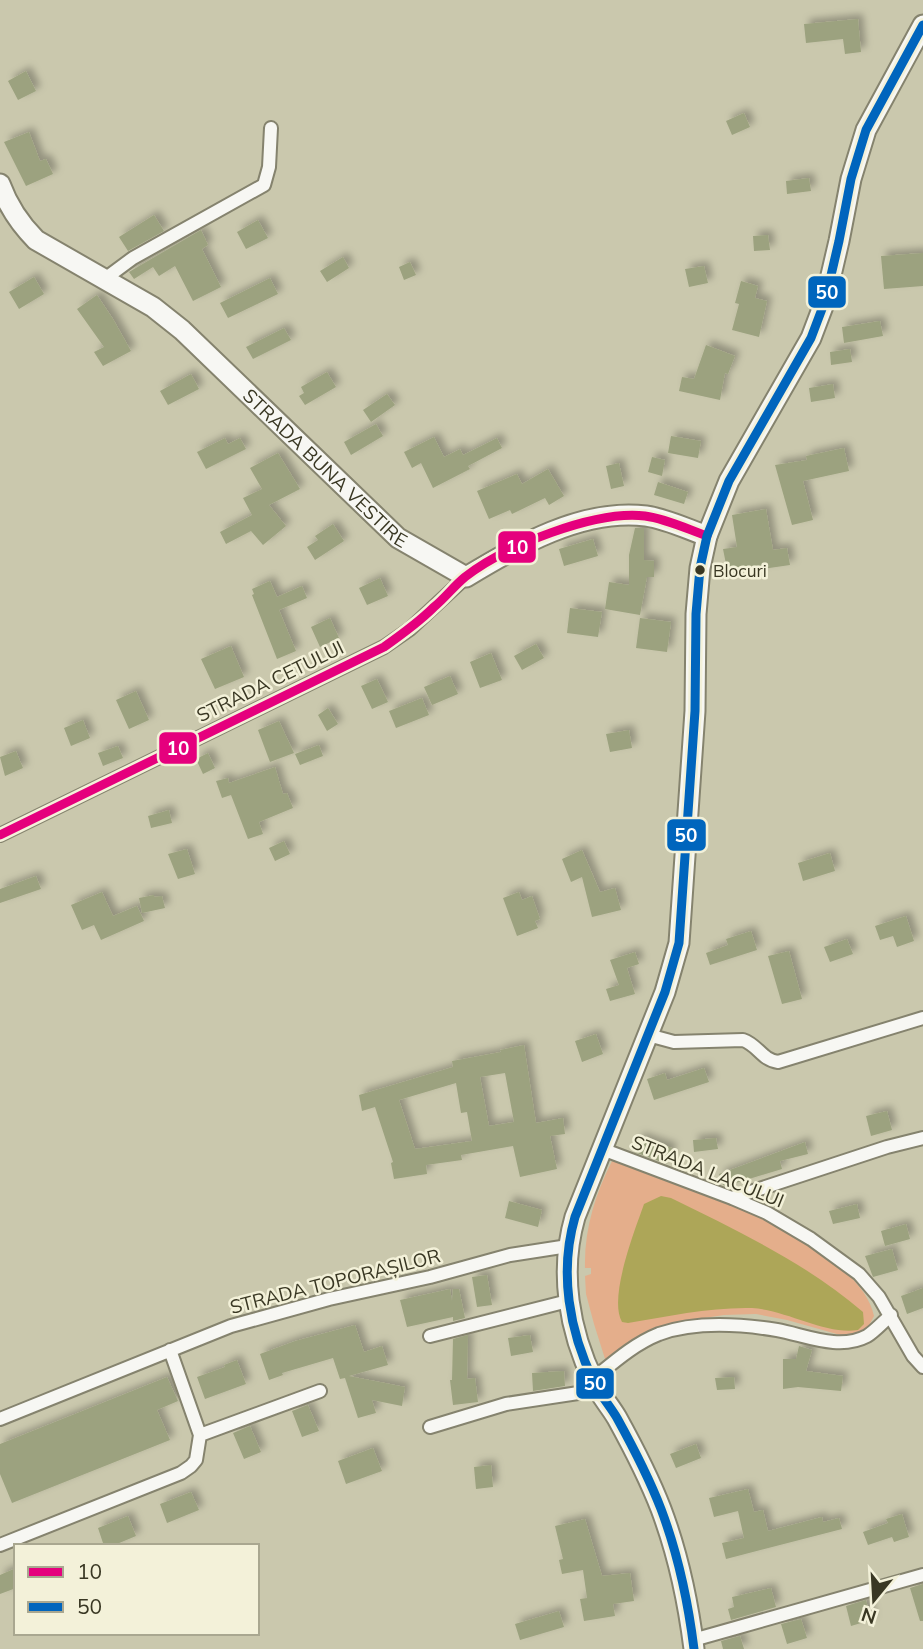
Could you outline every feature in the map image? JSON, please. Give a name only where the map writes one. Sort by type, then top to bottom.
[{"type":"main road","points":[[693,1644],[684,1584],[661,1509],[625,1433],[595,1385],[574,1328],[568,1301],[568,1245],[575,1217],[648,1035],[679,943],[695,711],[696,614],[700,568],[707,536],[729,481],[811,338],[825,301],[850,179],[866,130],[923,25]]},
{"type":"main road","name":"STRADA BUNA VESTIRE","points":[[0,184],[6,201],[22,226],[36,240],[50,251],[106,278],[153,307],[182,330],[398,538],[466,577]]},
{"type":"main road","points":[[466,577],[501,556],[566,527],[598,519],[645,516],[707,536]]},
{"type":"street","points":[[106,278],[133,258],[264,185],[269,167],[271,128]]},
{"type":"street","name":"STRADA CETULUI","points":[[0,835],[384,647],[410,629],[466,577]]},
{"type":"street","points":[[648,1035],[674,1042],[743,1040],[752,1043],[764,1058],[778,1062],[923,1018]]},
{"type":"street","points":[[732,1198],[887,1147],[923,1138]]},
{"type":"street","name":"STRADA LACULUI","points":[[602,1149],[767,1213],[845,1263],[859,1274],[891,1315],[922,1371]]},
{"type":"street","name":"STRADA TOPORAȘILOR","points":[[0,1419],[231,1326],[329,1298],[430,1277],[510,1255],[568,1245]]},
{"type":"street","points":[[430,1336],[568,1301]]},
{"type":"street","points":[[430,1427],[506,1404],[595,1385],[636,1345],[662,1333],[696,1327],[740,1325],[779,1330],[827,1342],[850,1341],[867,1336],[891,1315]]},
{"type":"street","points":[[0,1545],[181,1473],[191,1466],[196,1460],[200,1435],[170,1350]]},
{"type":"street","points":[[200,1435],[320,1391]]},
{"type":"street","points":[[693,1644],[923,1575]]},
{"type":"shaded area","points":[[612,1161],[621,1162],[725,1202],[804,1242],[837,1265],[861,1289],[874,1316],[867,1329],[844,1336],[756,1314],[724,1315],[684,1321],[658,1330],[606,1362],[586,1294],[585,1276],[591,1274],[591,1268],[585,1268],[585,1254],[592,1213]]},
{"type":"shaded area","points":[[661,1196],[671,1198],[721,1223],[795,1263],[863,1312],[864,1324],[858,1330],[845,1331],[752,1308],[706,1310],[622,1322],[618,1297],[629,1246],[644,1204]]},
{"type":"building","points":[[858,19],[861,52],[845,54],[843,39],[806,43],[804,24]]},
{"type":"building","points":[[26,71],[36,91],[18,100],[8,81]]},
{"type":"building","points":[[744,113],[750,127],[732,135],[726,121]]},
{"type":"building","points":[[29,132],[40,161],[46,159],[53,174],[26,186],[4,142]]},
{"type":"building","points":[[809,178],[811,191],[787,194],[786,181]]},
{"type":"building","points":[[154,215],[164,231],[128,251],[119,237]]},
{"type":"building","points":[[258,220],[268,238],[246,249],[237,232]]},
{"type":"building","points":[[201,230],[208,245],[202,249],[221,287],[193,301],[175,266],[159,276],[153,267],[134,279],[129,272]]},
{"type":"building","points":[[768,235],[770,250],[754,251],[753,236]]},
{"type":"building","points":[[923,253],[923,286],[884,289],[881,256]]},
{"type":"building","points":[[343,257],[349,268],[327,282],[320,271]]},
{"type":"building","points":[[410,262],[416,275],[404,280],[399,267]]},
{"type":"building","points":[[704,266],[708,283],[689,287],[685,269]]},
{"type":"building","points":[[34,277],[44,294],[19,309],[9,292]]},
{"type":"building","points":[[270,278],[278,294],[228,318],[220,303]]},
{"type":"building","points":[[741,281],[758,286],[755,298],[767,301],[759,337],[732,330],[739,304],[735,303]]},
{"type":"building","points":[[97,295],[131,351],[103,366],[94,352],[104,347],[77,309]]},
{"type":"building","points":[[880,321],[883,336],[844,343],[842,327]]},
{"type":"building","points":[[284,328],[291,340],[253,359],[246,347]]},
{"type":"building","points":[[706,345],[735,356],[728,374],[725,373],[720,400],[679,391],[682,377],[694,379]]},
{"type":"building","points":[[850,349],[852,362],[831,365],[830,352]]},
{"type":"building","points":[[327,372],[336,387],[305,405],[299,396],[304,393],[301,387]]},
{"type":"building","points":[[191,374],[199,389],[168,405],[160,391]]},
{"type":"building","points":[[833,384],[835,398],[811,402],[809,388]]},
{"type":"building","points":[[387,394],[395,405],[371,422],[363,410]]},
{"type":"building","points":[[376,424],[383,436],[351,455],[344,442]]},
{"type":"building","points":[[671,436],[701,441],[698,458],[668,453]]},
{"type":"building","points":[[434,437],[444,457],[460,449],[463,455],[497,438],[502,448],[468,466],[470,469],[433,488],[421,463],[412,468],[404,452]]},
{"type":"building","points":[[225,438],[228,444],[240,438],[246,449],[206,469],[197,452]]},
{"type":"building","points":[[844,448],[849,471],[803,481],[813,520],[792,525],[775,465],[807,460],[806,456]]},
{"type":"building","points":[[278,453],[300,489],[269,505],[286,526],[263,545],[251,531],[226,544],[220,532],[252,515],[243,498],[262,489],[250,468]]},
{"type":"building","points":[[652,457],[665,460],[662,476],[648,472]]},
{"type":"building","points":[[619,463],[624,486],[611,489],[606,466]]},
{"type":"building","points":[[548,469],[564,496],[549,505],[545,498],[512,514],[510,510],[489,519],[477,491],[517,474],[522,484]]},
{"type":"building","points":[[658,482],[688,492],[684,504],[654,495]]},
{"type":"building","points":[[766,509],[773,550],[787,548],[790,565],[728,574],[723,549],[737,547],[732,515]]},
{"type":"building","points":[[333,524],[344,541],[315,560],[307,547],[318,540],[315,536]]},
{"type":"building","points":[[635,528],[644,528],[644,560],[654,561],[654,577],[647,577],[640,615],[605,609],[609,582],[629,585],[629,555]]},
{"type":"building","points":[[593,539],[598,556],[564,566],[559,549]]},
{"type":"building","points":[[380,578],[388,596],[367,605],[359,588]]},
{"type":"building","points":[[270,581],[277,597],[302,586],[307,598],[279,610],[296,651],[277,659],[252,595],[252,589]]},
{"type":"building","points":[[570,608],[602,612],[598,637],[567,633]]},
{"type":"building","points":[[330,618],[339,638],[320,647],[311,627]]},
{"type":"building","points":[[640,618],[671,622],[667,652],[636,648]]},
{"type":"building","points":[[536,644],[544,658],[522,670],[514,656]]},
{"type":"building","points":[[231,646],[244,677],[215,689],[201,659]]},
{"type":"building","points":[[491,653],[502,680],[480,688],[470,662]]},
{"type":"building","points":[[450,676],[458,694],[432,705],[424,687]]},
{"type":"building","points":[[377,679],[388,702],[372,709],[361,686]]},
{"type":"building","points":[[136,691],[149,720],[129,729],[116,700]]},
{"type":"building","points":[[422,698],[429,715],[396,728],[389,711]]},
{"type":"building","points":[[328,708],[338,724],[327,731],[318,715]]},
{"type":"building","points":[[83,720],[90,738],[71,746],[64,728]]},
{"type":"building","points":[[279,721],[294,753],[270,762],[258,730]]},
{"type":"building","points":[[629,730],[632,748],[610,752],[606,734]]},
{"type":"building","points":[[319,745],[323,756],[300,765],[295,754]]},
{"type":"building","points":[[118,746],[123,758],[103,766],[98,753]]},
{"type":"building","points":[[16,751],[23,768],[5,776],[0,757]]},
{"type":"building","points":[[208,753],[215,768],[203,774],[196,759]]},
{"type":"building","points":[[275,767],[283,794],[287,793],[293,808],[259,822],[263,834],[248,839],[231,795],[222,798],[216,781],[228,778],[229,783]]},
{"type":"building","points":[[169,810],[172,823],[151,828],[148,816]]},
{"type":"building","points":[[284,841],[290,854],[275,861],[269,848]]},
{"type":"building","points":[[187,849],[195,874],[178,879],[168,854]]},
{"type":"building","points":[[582,850],[600,892],[615,888],[621,910],[592,917],[582,877],[571,882],[562,859]]},
{"type":"building","points":[[830,853],[835,871],[803,881],[798,863]]},
{"type":"building","points":[[36,876],[41,889],[0,903],[0,889]]},
{"type":"building","points":[[102,892],[113,916],[137,906],[144,921],[101,940],[94,925],[82,930],[71,905]]},
{"type":"building","points":[[519,892],[522,900],[532,896],[540,919],[535,921],[538,928],[517,936],[503,898]]},
{"type":"building","points":[[162,896],[165,908],[142,913],[139,898]]},
{"type":"building","points":[[906,916],[914,941],[897,947],[893,936],[880,940],[875,926]]},
{"type":"building","points":[[751,931],[757,950],[710,965],[706,953],[728,945],[726,939]]},
{"type":"building","points":[[847,939],[853,954],[830,962],[824,947]]},
{"type":"building","points":[[789,951],[802,999],[782,1004],[768,956]]},
{"type":"building","points":[[635,952],[639,964],[627,968],[635,994],[610,1001],[606,989],[619,985],[610,960]]},
{"type":"building","points":[[596,1034],[603,1054],[582,1062],[575,1041]]},
{"type":"building","points":[[524,1045],[536,1123],[563,1118],[565,1134],[550,1136],[557,1169],[520,1177],[513,1146],[461,1155],[462,1160],[426,1165],[427,1174],[394,1179],[393,1162],[375,1107],[362,1111],[359,1095],[453,1067],[452,1061],[501,1052],[500,1050]],"holes":[[[505,1073],[514,1122],[489,1126],[480,1077]],[[456,1083],[461,1113],[467,1112],[472,1141],[415,1149],[399,1100]]]},
{"type":"building","points":[[704,1068],[709,1082],[654,1100],[647,1079],[665,1073],[667,1080]]},
{"type":"building","points":[[887,1111],[892,1130],[871,1136],[866,1116]]},
{"type":"building","points":[[639,1137],[672,1148],[667,1164],[634,1152]]},
{"type":"building","points":[[716,1138],[718,1149],[694,1152],[693,1140]]},
{"type":"building","points":[[805,1142],[808,1154],[780,1161],[782,1169],[723,1185],[719,1174]]},
{"type":"building","points":[[509,1201],[542,1210],[538,1227],[505,1218]]},
{"type":"building","points":[[857,1204],[860,1218],[833,1224],[829,1211]]},
{"type":"building","points":[[906,1224],[910,1239],[885,1246],[881,1231]]},
{"type":"building","points":[[892,1249],[898,1270],[873,1277],[865,1256]]},
{"type":"building","points":[[487,1275],[492,1305],[477,1307],[472,1277]]},
{"type":"building","points":[[923,1288],[923,1308],[907,1314],[901,1296]]},
{"type":"building","points":[[450,1289],[452,1301],[453,1289],[459,1289],[465,1318],[453,1321],[453,1317],[407,1327],[400,1300]]},
{"type":"building","points":[[355,1325],[364,1352],[382,1346],[388,1365],[349,1376],[405,1387],[402,1406],[372,1400],[376,1413],[358,1418],[345,1378],[340,1379],[333,1358],[282,1373],[283,1375],[269,1380],[260,1354],[295,1341]]},
{"type":"building","points":[[468,1335],[467,1379],[475,1378],[478,1402],[453,1405],[450,1380],[453,1339]]},
{"type":"building","points":[[530,1335],[533,1352],[511,1356],[508,1338]]},
{"type":"building","points":[[799,1346],[812,1350],[806,1371],[843,1376],[841,1391],[798,1387],[783,1389],[783,1359],[796,1359]]},
{"type":"building","points":[[237,1360],[246,1384],[205,1399],[197,1377]]},
{"type":"building","points":[[564,1371],[565,1386],[533,1391],[532,1373]]},
{"type":"building","points":[[167,1377],[178,1401],[157,1410],[170,1440],[12,1503],[0,1474],[0,1444]]},
{"type":"building","points":[[734,1377],[735,1389],[717,1390],[715,1378]]},
{"type":"building","points":[[308,1405],[319,1431],[302,1437],[292,1411]]},
{"type":"building","points":[[250,1426],[261,1452],[244,1459],[233,1433]]},
{"type":"building","points":[[696,1444],[701,1458],[676,1468],[670,1454]]},
{"type":"building","points":[[373,1448],[382,1471],[346,1484],[338,1461]]},
{"type":"building","points":[[491,1465],[493,1487],[476,1489],[474,1467]]},
{"type":"building","points":[[748,1489],[754,1512],[763,1510],[768,1531],[822,1517],[823,1522],[839,1518],[842,1529],[726,1559],[722,1543],[744,1538],[738,1511],[714,1517],[709,1498]]},
{"type":"building","points":[[191,1492],[199,1510],[167,1523],[160,1504]]},
{"type":"building","points":[[902,1514],[909,1537],[894,1542],[892,1537],[868,1545],[863,1532],[888,1523],[886,1519]]},
{"type":"building","points":[[128,1516],[136,1536],[117,1544],[103,1544],[98,1528]]},
{"type":"building","points":[[585,1519],[602,1576],[630,1573],[634,1601],[613,1604],[615,1616],[584,1621],[580,1599],[587,1598],[583,1570],[562,1574],[559,1560],[563,1559],[555,1526]]},
{"type":"building","points":[[14,1569],[14,1589],[0,1594],[0,1575]]},
{"type":"building","points":[[923,1584],[923,1621],[920,1621],[910,1588]]},
{"type":"building","points":[[771,1588],[776,1607],[731,1620],[728,1609],[734,1607],[732,1597]]},
{"type":"building","points":[[866,1600],[871,1620],[851,1626],[846,1606]]},
{"type":"building","points":[[559,1611],[564,1627],[520,1640],[515,1624]]},
{"type":"building","points":[[801,1619],[807,1638],[787,1644],[781,1624]]},
{"type":"building","points":[[740,1636],[744,1649],[723,1649],[721,1641]]},
{"type":"transit line","name":"50","points":[[694,1649],[682,1578],[661,1509],[629,1440],[594,1382],[578,1342],[567,1280],[570,1238],[575,1217],[665,992],[679,943],[695,711],[696,614],[700,568],[707,536],[729,481],[811,338],[825,301],[851,179],[866,130],[923,25]]},
{"type":"transit line","name":"10","points":[[0,835],[384,647],[422,618],[465,577],[526,542],[577,524],[625,516],[661,519],[707,536]]},
{"type":"place","name":"Blocuri","points":[[700,570]]}]
